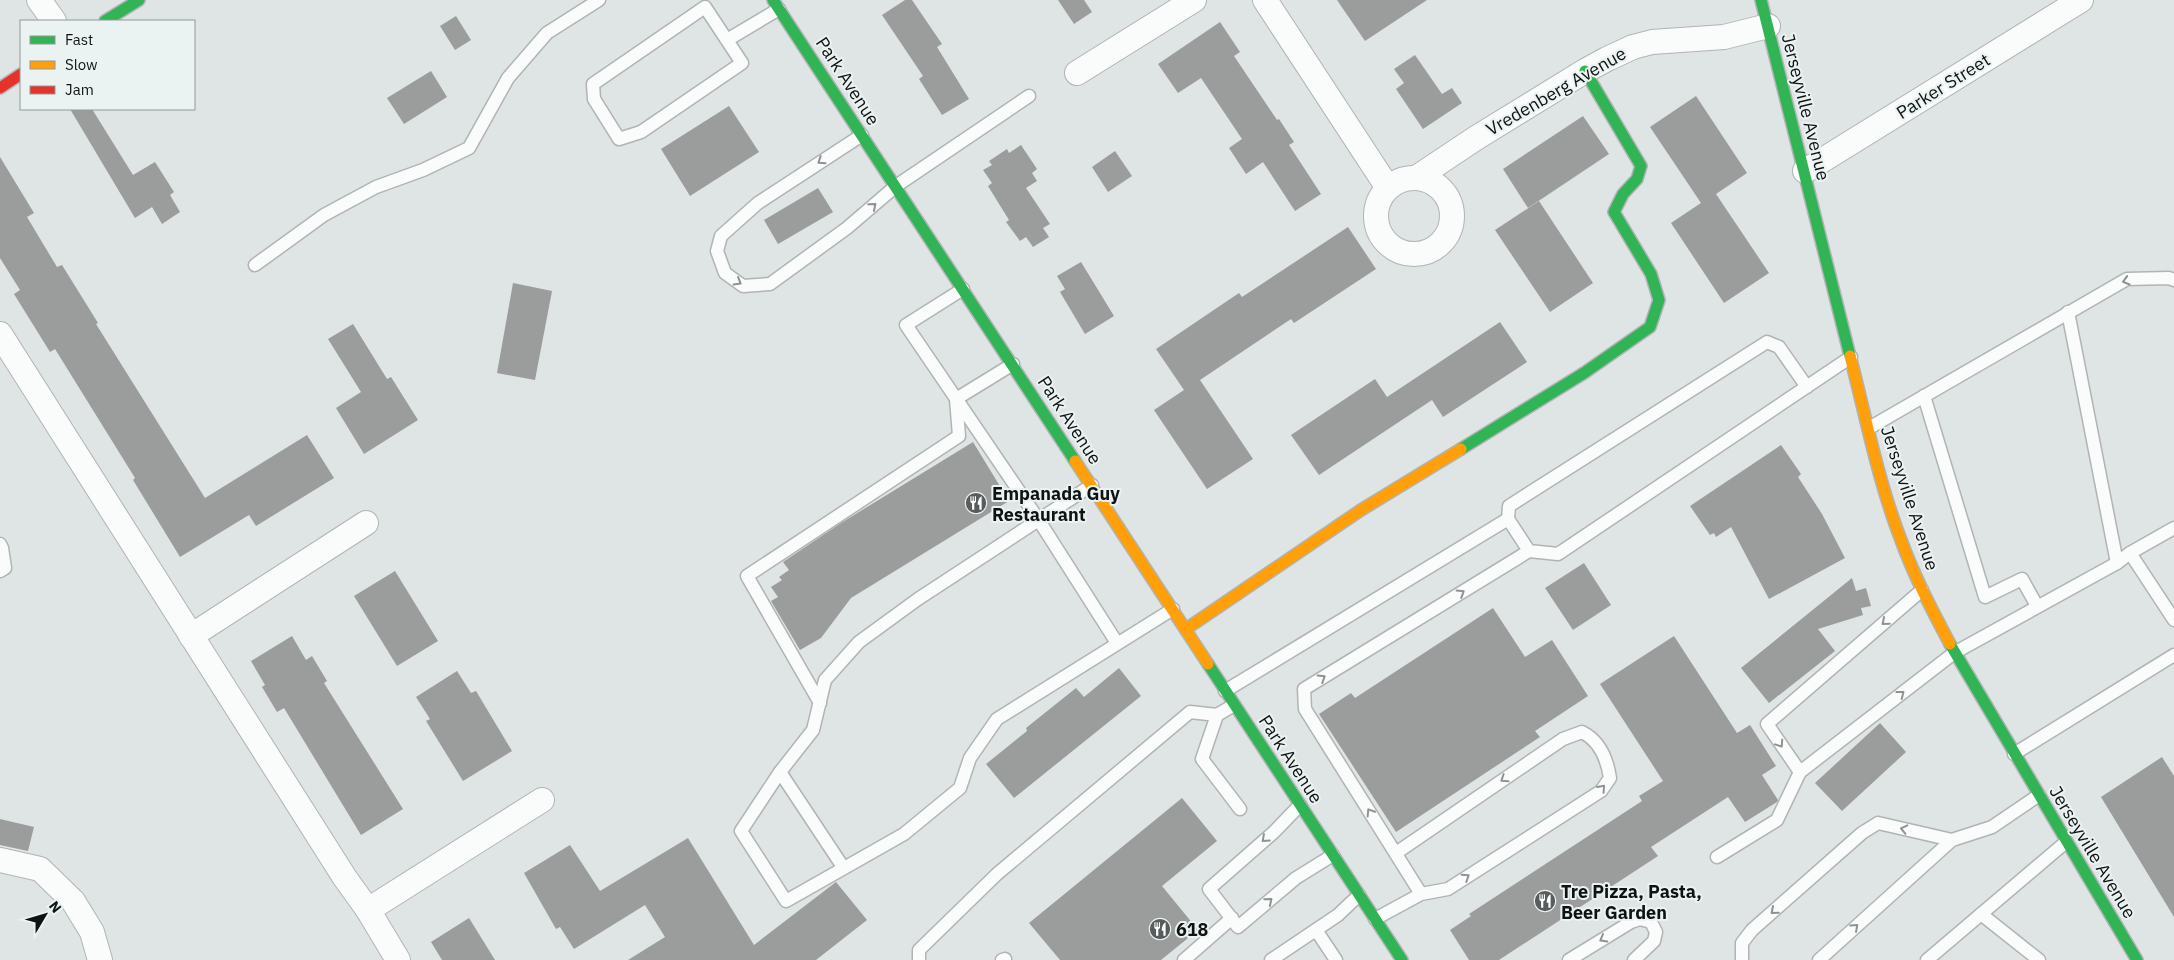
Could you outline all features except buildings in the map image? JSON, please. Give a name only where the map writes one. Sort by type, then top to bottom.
[{"type":"street","points":[[39,0],[53,20]]},
{"type":"street","points":[[107,20],[139,0]]},
{"type":"street","points":[[1077,74],[1194,0]]},
{"type":"street","points":[[1265,0],[1388,188]]},
{"type":"street","name":"Jerseyville Avenue","points":[[1761,0],[1879,471],[1900,539],[1922,590],[1954,653],[2135,956]]},
{"type":"street","name":"Parker Street","points":[[1805,171],[2081,0]]},
{"type":"street","name":"Park Avenue","points":[[776,4],[1402,960]]},
{"type":"street","name":"Vredenberg Avenue","points":[[1416,178],[1476,138],[1585,71],[1634,47],[1652,42],[1724,36],[1768,26]]},
{"type":"street","points":[[1186,629],[1361,510],[1584,372],[1650,327],[1659,300],[1650,274],[1614,212],[1623,194],[1637,180],[1641,166],[1585,71]]},
{"type":"street","points":[[0,88],[20,75]]},
{"type":"street","points":[[1416,178],[1430,181],[1442,190],[1450,203],[1453,218],[1449,233],[1440,245],[1427,252],[1412,255],[1398,251],[1386,242],[1378,229],[1375,214],[1379,200],[1388,188],[1401,180],[1416,178]]},
{"type":"street","points":[[0,334],[345,878],[368,910],[398,960]]},
{"type":"street","points":[[191,636],[366,522]]},
{"type":"street","points":[[368,910],[542,800]]},
{"type":"street","points":[[0,860],[40,869],[73,901],[92,932],[100,960]]},
{"type":"lane","points":[[255,265],[324,215],[376,187],[423,170],[469,148],[508,78],[547,33],[599,0]]},
{"type":"lane","points":[[727,40],[776,4]]},
{"type":"lane","points":[[705,7],[727,40],[742,63],[641,132],[619,139],[594,99],[593,84],[705,7]]},
{"type":"lane","points":[[862,134],[758,203],[721,236],[717,251],[725,273],[743,286],[770,284],[847,228],[896,186],[1030,96]]},
{"type":"lane","points":[[1869,428],[2127,279],[2169,278],[2174,280]]},
{"type":"lane","points":[[963,289],[906,325],[1038,519],[1117,643]]},
{"type":"lane","points":[[2068,312],[2116,563]]},
{"type":"lane","points":[[1529,551],[1508,518],[1510,506],[1767,342],[1779,347],[1807,387]]},
{"type":"lane","points":[[1421,894],[1305,709],[1304,689],[1529,551],[1558,554],[1851,357]]},
{"type":"lane","points":[[956,399],[1013,364]]},
{"type":"lane","points":[[1924,396],[1985,597],[2022,580],[2037,606]]},
{"type":"lane","points":[[820,703],[747,576],[959,436],[956,399]]},
{"type":"lane","points":[[1092,485],[918,599],[859,642],[825,680],[813,730],[780,772],[741,831],[786,900],[904,834],[960,788],[970,758],[997,719],[1173,609]]},
{"type":"lane","points":[[1225,691],[1508,518]]},
{"type":"lane","points":[[1716,857],[1777,820],[1800,772],[1954,653],[2116,563],[2174,528]]},
{"type":"lane","points":[[0,544],[5,568],[0,571]]},
{"type":"lane","points":[[2130,553],[2174,620]]},
{"type":"lane","points":[[1800,772],[1767,724],[1922,590]]},
{"type":"lane","points":[[2014,754],[2174,655]]},
{"type":"lane","points":[[920,960],[919,950],[997,874],[1190,712],[1217,715],[1234,705]]},
{"type":"lane","points":[[1217,715],[1202,759],[1240,810]]},
{"type":"lane","points":[[1375,919],[1421,894],[1448,888],[1601,791],[1610,778],[1608,760],[1592,737],[1582,732],[1563,738],[1396,853]]},
{"type":"lane","points":[[780,772],[843,867]]},
{"type":"lane","points":[[1819,960],[1952,840],[1992,826],[2039,795]]},
{"type":"lane","points":[[1300,805],[1274,832],[1209,889],[1238,927],[1296,878],[1333,855]]},
{"type":"lane","points":[[1742,960],[1742,943],[1752,930],[1862,833],[1878,824],[1952,840]]},
{"type":"lane","points":[[1927,960],[2066,842]]},
{"type":"lane","points":[[1270,960],[1338,915],[1359,895]]},
{"type":"lane","points":[[1981,914],[2039,960]]},
{"type":"lane","points":[[1184,960],[1232,918]]},
{"type":"lane","points":[[1569,960],[1631,922],[1640,919],[1651,922],[1656,932],[1654,941],[1634,960]]},
{"type":"lane","points":[[1316,930],[1336,960]]},
{"type":"lane","points":[[2120,960],[2135,956]]},
{"type":"traffic: fast","points":[[107,20],[139,0]]},
{"type":"traffic: fast","points":[[773,0],[1075,461]]},
{"type":"traffic: fast","points":[[1761,0],[1850,356]]},
{"type":"traffic: fast","points":[[1461,449],[1584,373],[1650,327],[1659,300],[1651,274],[1614,212],[1623,194],[1637,179],[1641,166],[1585,71]]},
{"type":"traffic: fast","points":[[1950,644],[2137,960]]},
{"type":"traffic: fast","points":[[1208,664],[1402,960]]},
{"type":"traffic: slow","points":[[1850,356],[1879,472],[1893,518],[1917,580],[1950,644]]},
{"type":"traffic: slow","points":[[1186,629],[1361,510],[1461,449]]},
{"type":"traffic: slow","points":[[1075,461],[1208,664]]},
{"type":"traffic: jam","points":[[0,88],[20,75]]},
{"type":"place","name":"Empanada Guy Restaurant","points":[[976,503]]},
{"type":"place","name":"Tre Pizza, Pasta, Beer Garden","points":[[1545,901]]},
{"type":"place","name":"618","points":[[1160,929]]}]
